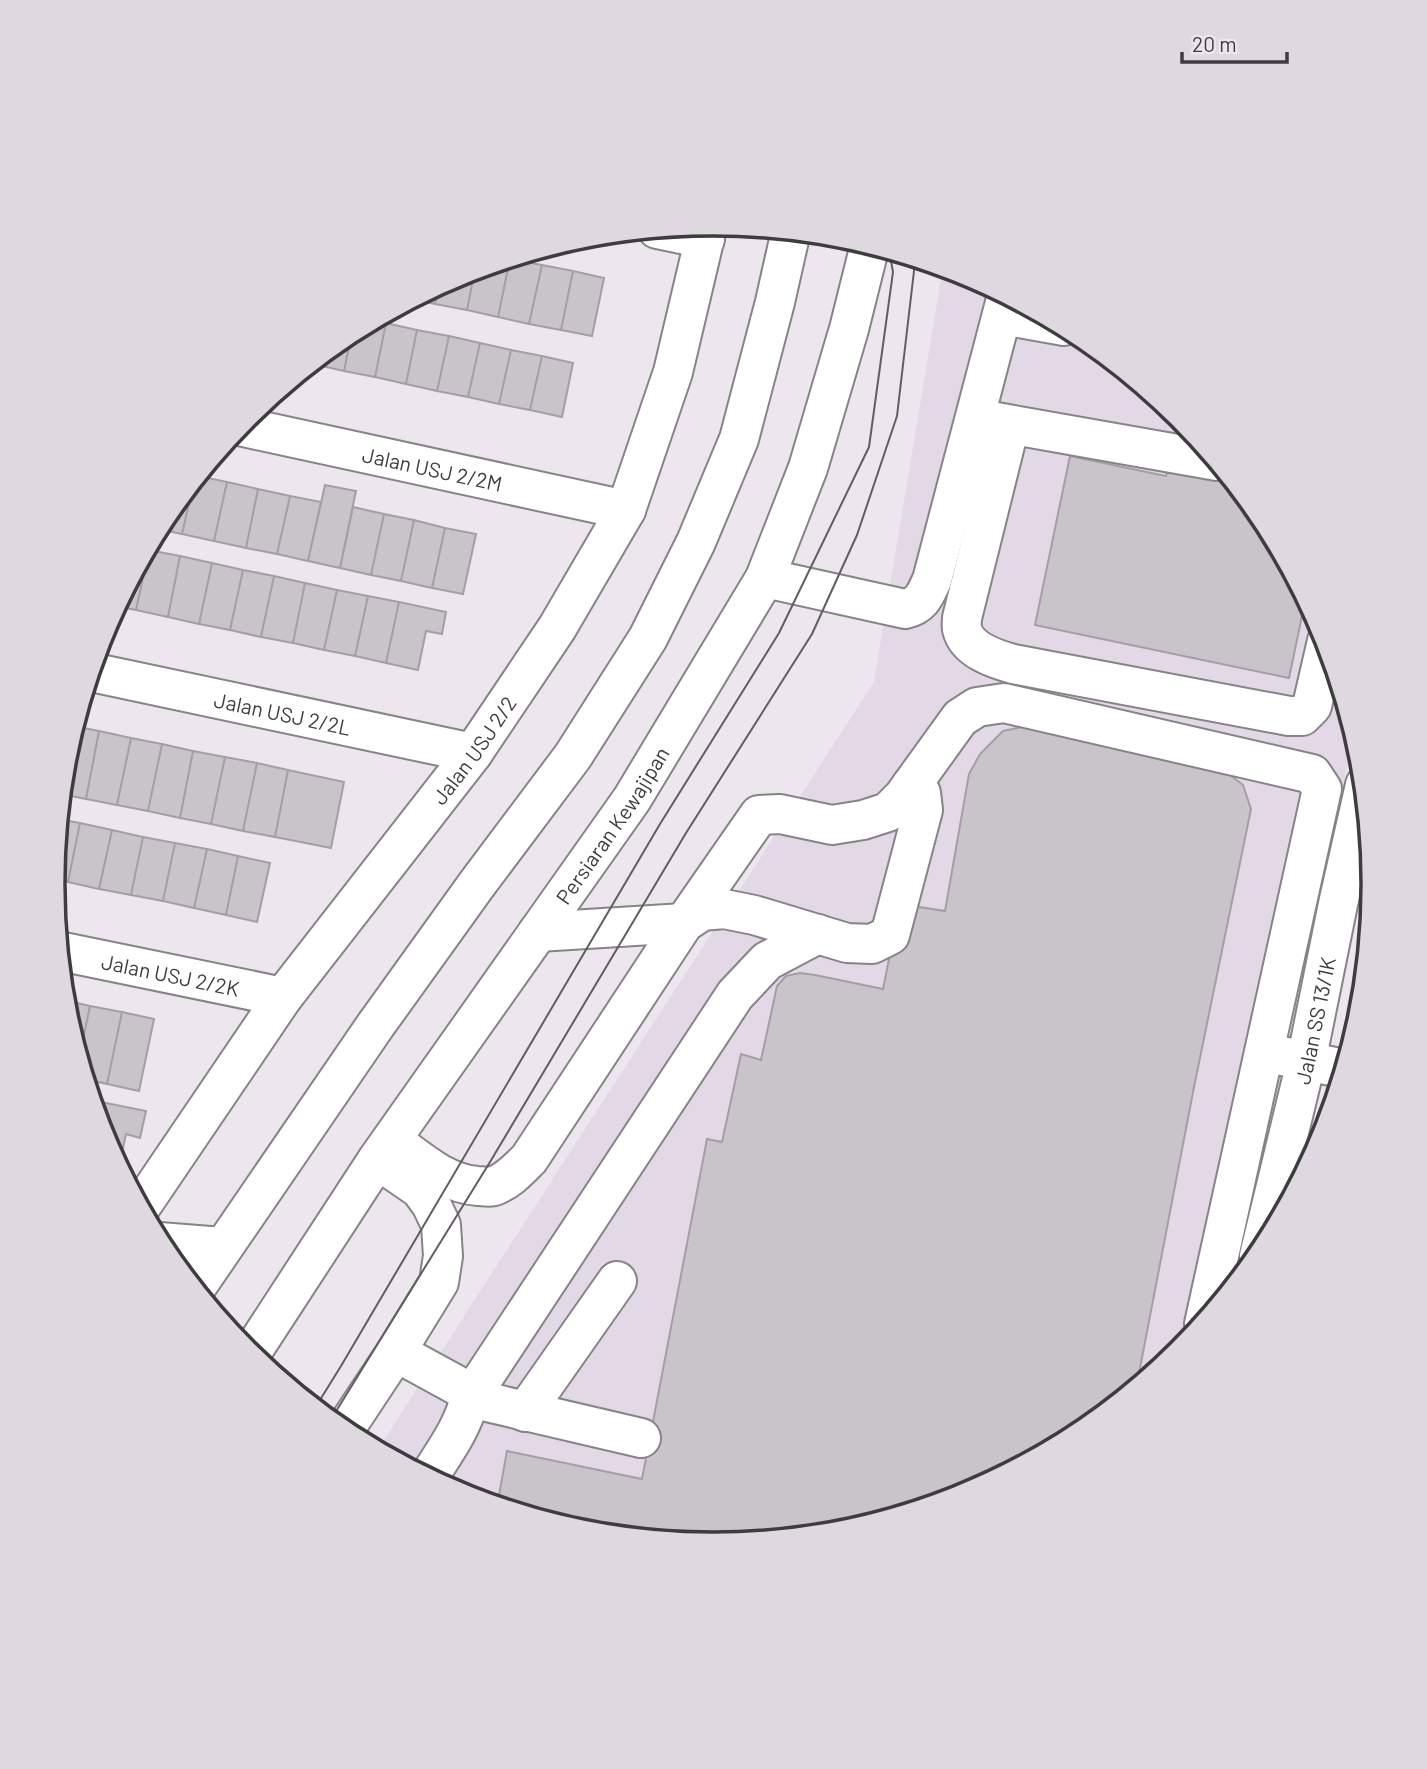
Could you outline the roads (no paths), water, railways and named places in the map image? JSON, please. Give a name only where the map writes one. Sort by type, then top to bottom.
[{"type":"street","name":"Jalan USJ 2/2","points":[[146,1198],[283,998],[473,753],[557,628],[626,510],[673,372],[705,236]]},
{"type":"street","points":[[200,1281],[374,1026],[573,756],[648,638],[696,542],[738,439],[775,302],[788,240]]},
{"type":"street","name":"Persiaran Kewajipan","points":[[257,1345],[384,1150],[632,799],[765,578],[808,468],[868,255]]},
{"type":"street","points":[[1004,305],[992,421],[962,618],[962,630],[970,643],[986,654],[1009,663],[1289,716],[1302,716],[1312,706],[1322,661]]},
{"type":"street","points":[[765,578],[905,609],[915,607],[924,597],[932,580],[992,421]]},
{"type":"street","points":[[992,421],[1202,458]]},
{"type":"street","name":"Jalan USJ 2/2M","points":[[252,429],[626,510]]},
{"type":"street","name":"Jalan USJ 2/2L","points":[[100,674],[473,753]]},
{"type":"street","points":[[384,1150],[455,1182],[470,1186],[493,1187],[511,1177],[529,1159],[684,923],[759,815],[780,814],[831,825],[863,820],[887,812],[903,797],[960,718],[977,707],[1004,704],[1312,774],[1322,789],[1209,1303]]},
{"type":"street","points":[[538,932],[684,923],[702,911],[724,909],[754,915],[846,943],[872,944],[890,934],[923,810],[921,793],[911,786]]},
{"type":"street","name":"Jalan SS 13/1K","points":[[1267,1222],[1306,1062],[1358,814]]},
{"type":"street","points":[[434,1469],[456,1435],[470,1398],[735,995],[767,961],[818,934]]},
{"type":"street","name":"Jalan USJ 2/2K","points":[[68,953],[283,998]]},
{"type":"street","points":[[1263,1051],[1336,1067]]},
{"type":"street","points":[[350,1422],[439,1282],[443,1256],[441,1225],[431,1204],[384,1150]]},
{"type":"street","points":[[173,1243],[223,1247]]},
{"type":"street","points":[[525,1412],[617,1281]]},
{"type":"street","points":[[396,1352],[460,1387],[470,1398],[641,1438]]},
{"type":"tram line","points":[[320,1400],[660,824],[779,633],[869,447],[893,272],[891,261]]},
{"type":"tram line","points":[[336,1411],[490,1162],[686,833],[812,634],[857,535],[897,416],[914,268]]}]
